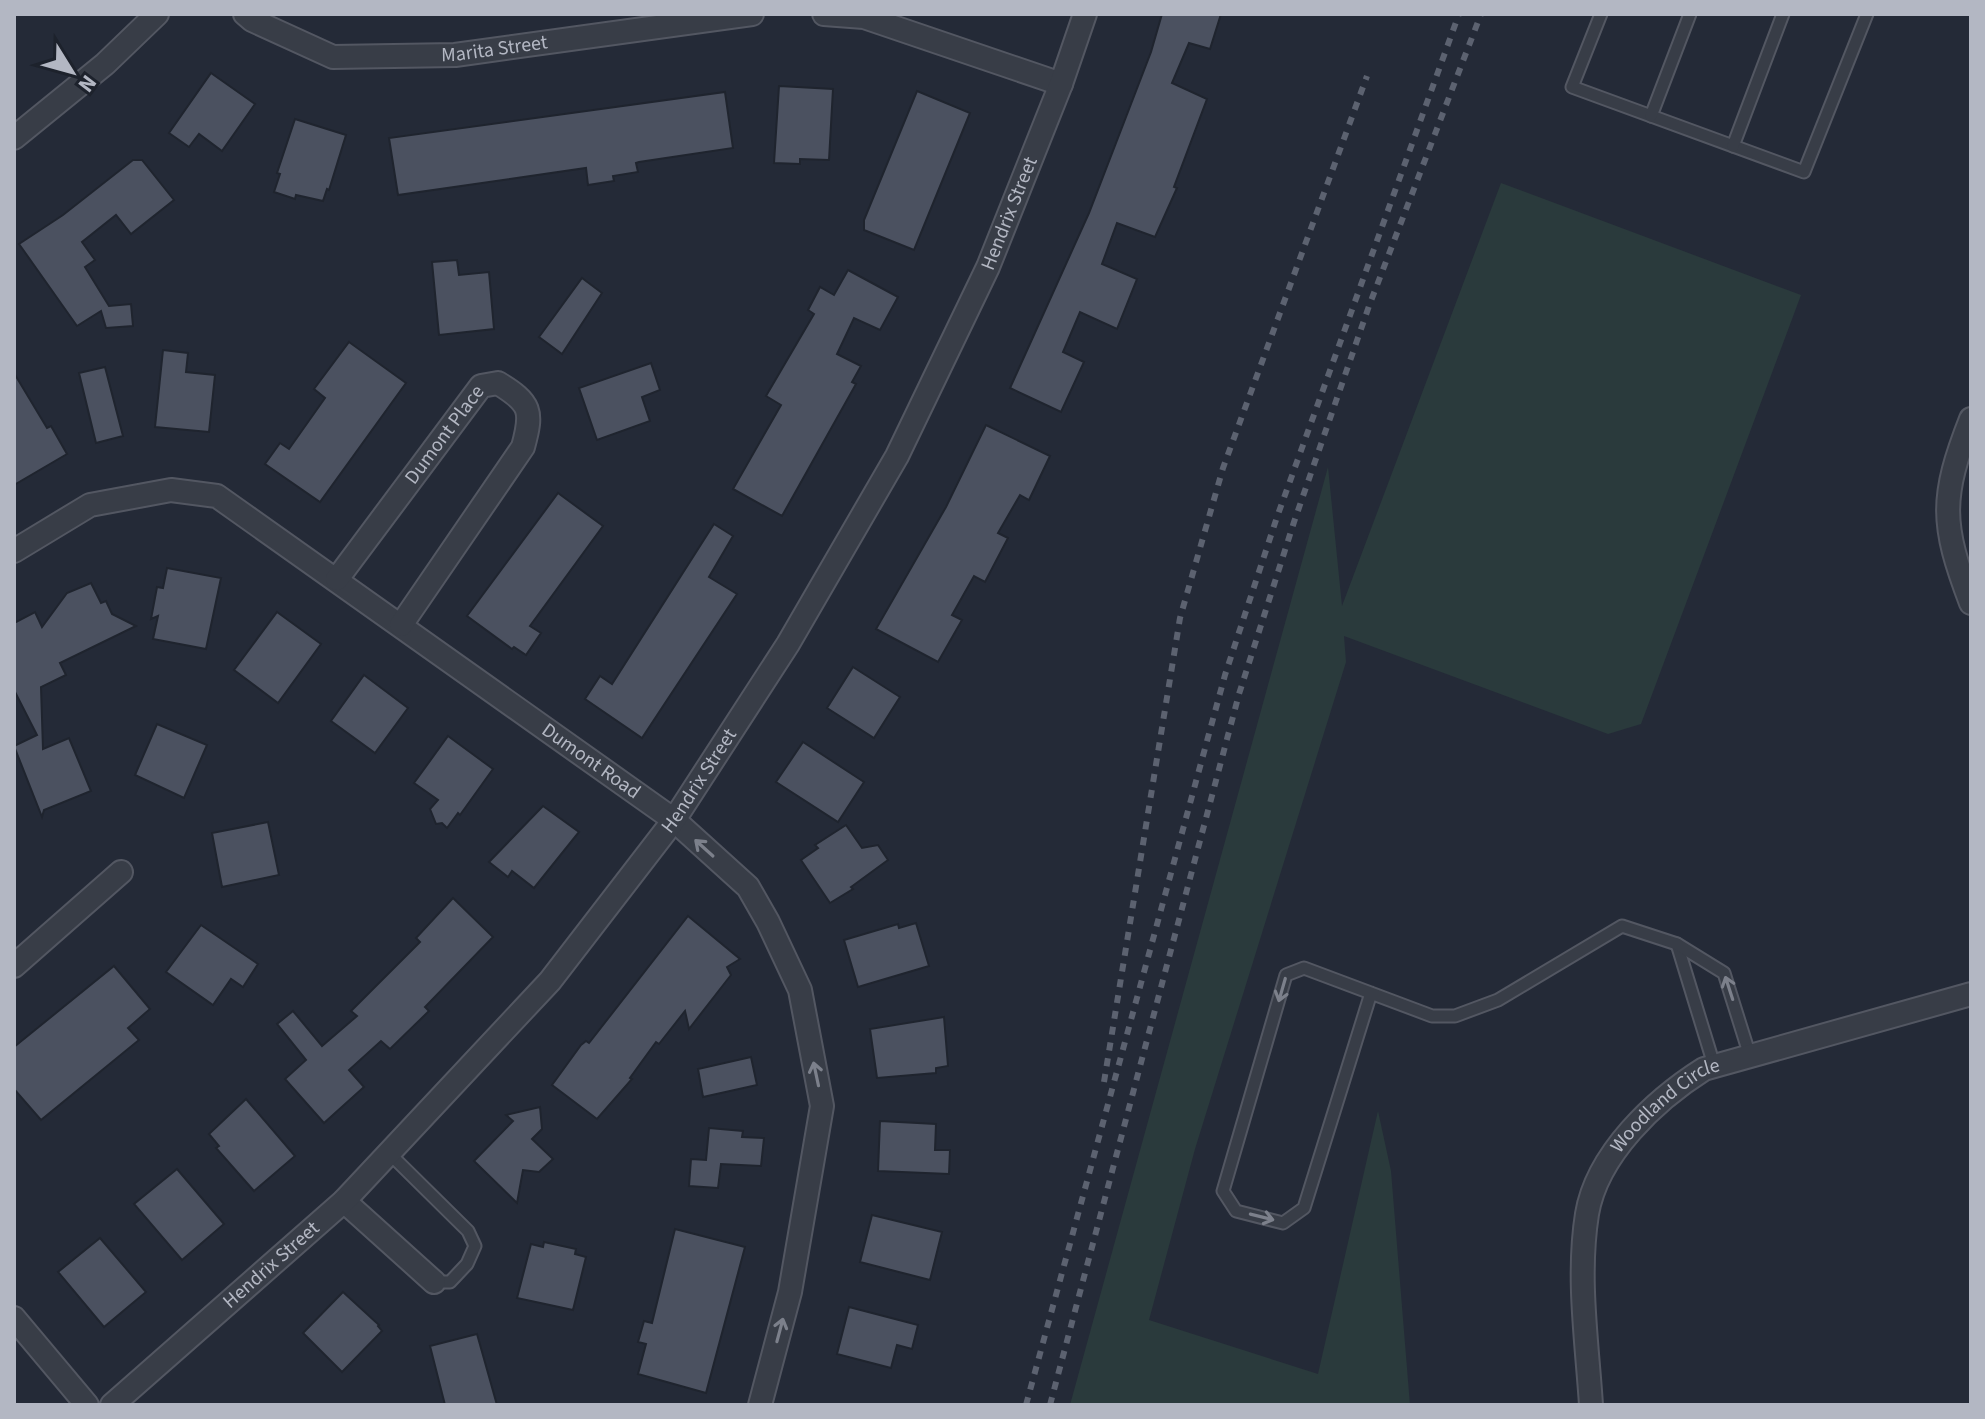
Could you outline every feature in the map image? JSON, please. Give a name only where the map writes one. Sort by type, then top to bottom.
[{"type":"street","points":[[14,138],[94,73],[157,14]]},
{"type":"street","name":"Marita Street","points":[[245,14],[333,57],[455,55],[752,14]]},
{"type":"street","points":[[824,14],[864,17],[1061,84]]},
{"type":"street","name":"Hendrix Street","points":[[112,1405],[344,1201],[550,981],[674,820],[788,644],[897,456],[988,267],[1061,84],[1085,14]]},
{"type":"street","name":"Dumont Place","points":[[337,579],[481,386],[498,383],[520,397],[530,421],[523,447],[401,625]]},
{"type":"street","points":[[1971,419],[1955,460],[1947,494],[1948,528],[1957,566],[1971,603]]},
{"type":"street","name":"Dumont Road","points":[[14,551],[90,505],[171,490],[217,496],[674,820],[748,887],[800,990],[822,1106],[790,1292],[760,1405]]},
{"type":"street","points":[[14,966],[121,872]]},
{"type":"street","name":"Woodland Circle","points":[[1591,1405],[1582,1265],[1588,1211],[1605,1168],[1649,1110],[1674,1088],[1714,1065],[1971,994]]},
{"type":"street","points":[[344,1201],[434,1282]]},
{"type":"street","points":[[14,1318],[87,1405]]},
{"type":"lane","points":[[1601,14],[1572,87],[1804,172],[1867,14]]},
{"type":"lane","points":[[1651,116],[1690,14]]},
{"type":"lane","points":[[1733,146],[1783,14]]},
{"type":"lane","points":[[1371,993],[1304,1208],[1283,1223],[1236,1211],[1223,1191],[1286,975],[1304,968],[1371,993],[1432,1016],[1455,1016],[1498,1000],[1622,926],[1677,944],[1724,973],[1750,1056]]},
{"type":"lane","points":[[1677,944],[1714,1065]]},
{"type":"lane","points":[[389,1153],[468,1231],[475,1246],[467,1264],[450,1282],[434,1282]]},
{"type":"shaded area","points":[[1501,183],[1801,295],[1641,724],[1608,734],[1344,636],[1346,662],[1195,1149],[1149,1320],[1318,1374],[1378,1111],[1391,1171],[1410,1405],[1070,1405],[1328,467],[1342,606]]},
{"type":"building","points":[[1162,14],[1221,14],[1210,49],[1189,43],[1172,83],[1207,99],[1174,187],[1177,188],[1155,237],[1117,223],[1102,264],[1137,279],[1117,329],[1080,312],[1063,352],[1084,362],[1061,412],[1010,388],[1089,213],[1151,52]]},
{"type":"building","points":[[211,73],[255,104],[222,151],[199,134],[189,147],[169,133]]},
{"type":"building","points":[[779,86],[833,89],[829,160],[800,159],[800,164],[774,163]]},
{"type":"building","points":[[917,91],[970,113],[914,250],[864,230],[864,220]]},
{"type":"building","points":[[725,92],[733,148],[639,162],[636,163],[638,172],[613,176],[614,181],[588,185],[586,168],[398,195],[389,138]]},
{"type":"building","points":[[295,119],[346,135],[323,201],[296,195],[295,199],[274,192]]},
{"type":"building","points":[[133,160],[142,160],[174,200],[131,234],[116,215],[82,242],[95,260],[85,267],[109,306],[131,304],[133,326],[106,328],[101,311],[77,326],[19,244],[63,215]]},
{"type":"building","points":[[457,260],[459,275],[489,272],[494,329],[439,335],[432,262]]},
{"type":"building","points":[[848,270],[898,297],[880,330],[854,318],[837,354],[861,366],[852,382],[856,384],[782,516],[733,489],[781,405],[766,396],[814,314],[808,310],[820,287],[834,295]]},
{"type":"building","points":[[582,278],[602,293],[562,354],[539,337]]},
{"type":"building","points":[[349,342],[406,383],[320,502],[265,464],[280,443],[289,449],[325,398],[314,389]]},
{"type":"building","points":[[163,350],[188,353],[186,372],[215,375],[209,432],[155,427]]},
{"type":"building","points":[[651,363],[660,390],[642,397],[650,421],[597,440],[579,388]]},
{"type":"building","points":[[105,367],[123,436],[96,443],[79,373]]},
{"type":"building","points":[[14,373],[47,428],[51,426],[67,454],[14,485]]},
{"type":"building","points":[[986,425],[1050,456],[1029,500],[1020,495],[998,533],[1008,538],[985,582],[974,576],[952,615],[962,620],[938,662],[876,629],[946,507]]},
{"type":"building","points":[[558,493],[603,526],[530,626],[541,633],[526,655],[514,647],[512,649],[467,616]]},
{"type":"building","points":[[714,524],[733,536],[709,577],[737,594],[642,738],[585,699],[600,676],[612,684]]},
{"type":"building","points":[[167,568],[221,578],[206,649],[153,639],[158,616],[151,619],[157,587],[163,588]]},
{"type":"building","points":[[91,583],[101,603],[106,601],[112,614],[136,626],[60,663],[66,675],[41,687],[43,749],[69,738],[91,791],[44,810],[42,817],[14,746],[37,735],[14,690],[14,623],[35,612],[42,627],[67,593]]},
{"type":"building","points":[[277,612],[321,644],[278,703],[234,670]]},
{"type":"building","points":[[853,667],[900,697],[874,738],[827,708]]},
{"type":"building","points":[[364,675],[408,708],[375,753],[331,721]]},
{"type":"building","points":[[157,724],[207,745],[184,798],[135,775]]},
{"type":"building","points":[[448,736],[493,769],[447,828],[442,823],[436,824],[430,809],[438,800],[414,783]]},
{"type":"building","points":[[803,742],[864,782],[838,822],[776,782]]},
{"type":"building","points":[[543,806],[579,832],[534,888],[512,871],[508,877],[489,862]]},
{"type":"building","points":[[268,822],[279,875],[222,887],[212,833]]},
{"type":"building","points":[[846,825],[862,848],[878,845],[888,860],[851,887],[853,889],[830,903],[801,860],[818,848],[815,845]]},
{"type":"building","points":[[453,898],[493,937],[425,1007],[429,1011],[390,1049],[381,1041],[349,1070],[364,1087],[324,1123],[285,1079],[306,1060],[277,1024],[293,1011],[322,1046],[357,1016],[351,1011],[420,942],[416,938]]},
{"type":"building","points":[[688,916],[740,959],[727,967],[731,975],[689,1029],[685,1011],[659,1044],[656,1042],[632,1079],[597,1119],[552,1085],[581,1045],[586,1041],[589,1043]]},
{"type":"building","points":[[916,923],[929,966],[858,987],[844,940],[898,924],[899,928]]},
{"type":"building","points":[[201,925],[258,964],[243,987],[231,979],[213,1005],[166,972]]},
{"type":"building","points":[[114,966],[150,1009],[128,1028],[139,1040],[41,1120],[14,1089],[14,1047]]},
{"type":"building","points":[[944,1017],[948,1066],[936,1068],[936,1073],[877,1078],[870,1029]]},
{"type":"building","points":[[751,1057],[757,1085],[703,1097],[698,1069]]},
{"type":"building","points":[[246,1099],[295,1156],[254,1191],[216,1148],[219,1146],[209,1134]]},
{"type":"building","points":[[540,1107],[542,1129],[532,1139],[553,1159],[539,1172],[523,1170],[517,1203],[474,1161],[513,1121],[506,1115]]},
{"type":"building","points":[[880,1121],[936,1124],[935,1150],[950,1150],[949,1174],[878,1171]]},
{"type":"building","points":[[709,1128],[743,1131],[742,1137],[764,1138],[761,1166],[721,1164],[718,1188],[689,1186],[691,1159],[706,1160]]},
{"type":"building","points":[[177,1169],[224,1224],[182,1260],[134,1204]]},
{"type":"building","points":[[872,1215],[942,1232],[930,1280],[860,1262]]},
{"type":"building","points":[[675,1229],[745,1247],[706,1393],[638,1374],[646,1344],[638,1342],[644,1321],[652,1323]]},
{"type":"building","points":[[100,1238],[146,1292],[104,1327],[58,1272]]},
{"type":"building","points":[[544,1242],[576,1249],[575,1254],[586,1257],[573,1310],[517,1298],[531,1244],[543,1247]]},
{"type":"building","points":[[343,1292],[382,1331],[342,1372],[303,1333]]},
{"type":"building","points":[[849,1307],[918,1325],[912,1349],[897,1345],[891,1368],[837,1354]]},
{"type":"building","points":[[477,1334],[497,1405],[445,1405],[430,1346]]},
{"type":"railway","points":[[1026,1405],[1225,675],[1277,517],[1459,14]]},
{"type":"railway","points":[[1050,1405],[1239,694],[1294,522],[1369,306],[1481,14]]},
{"type":"railway","points":[[1104,1082],[1180,618],[1223,468],[1367,76]]}]
